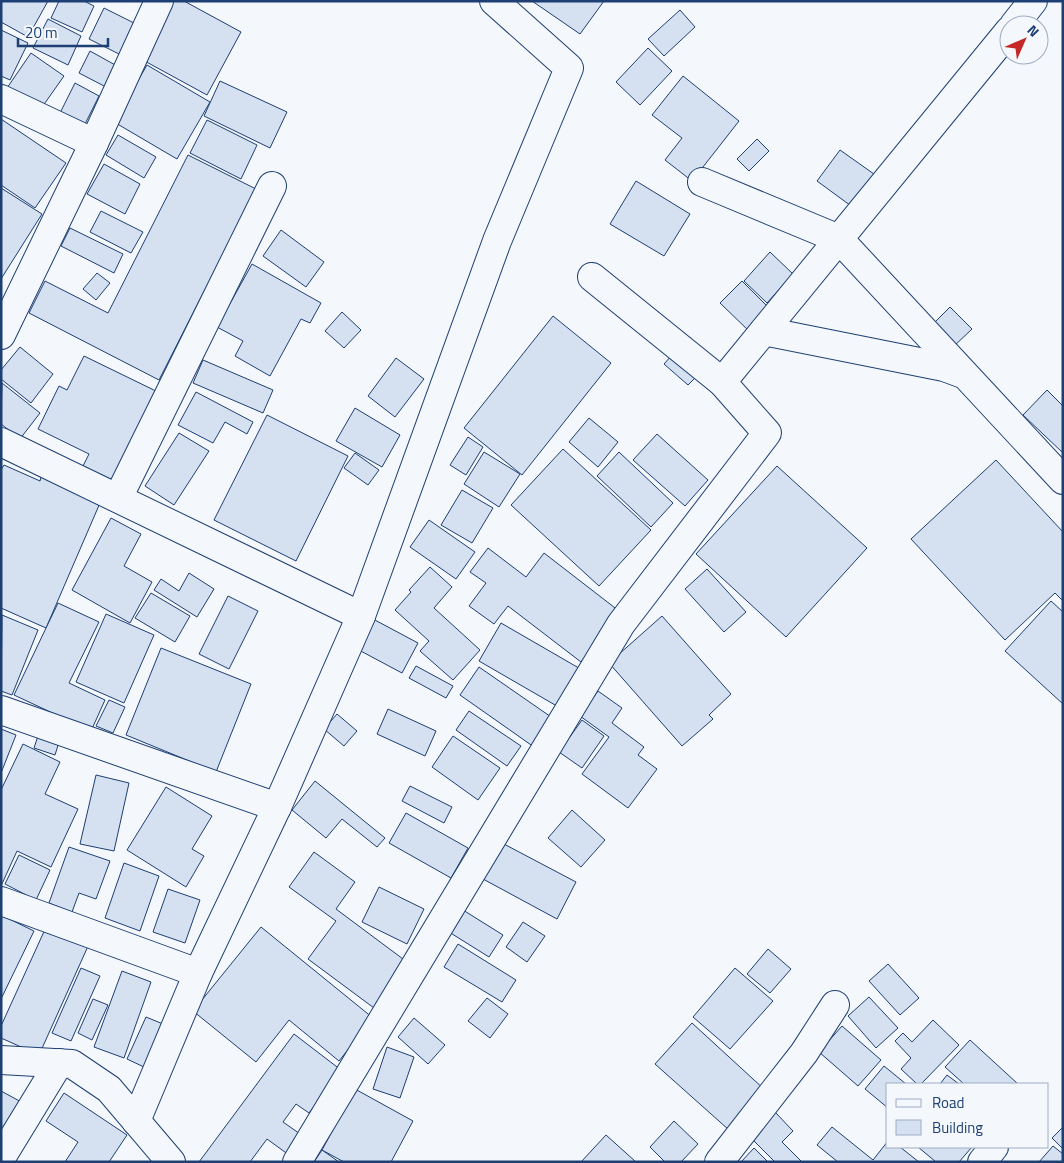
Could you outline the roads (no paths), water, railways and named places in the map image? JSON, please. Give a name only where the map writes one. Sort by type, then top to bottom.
[{"type":"street","points":[[1,334],[94,142],[159,1]]},
{"type":"street","points":[[136,1121],[198,973],[277,807],[361,616],[497,241],[569,68],[494,1]]},
{"type":"street","points":[[1022,15],[1033,1]]},
{"type":"street","points":[[722,382],[999,43]]},
{"type":"street","points":[[1,99],[94,142]]},
{"type":"street","points":[[702,182],[839,239],[1063,480]]},
{"type":"street","points":[[118,498],[272,186]]},
{"type":"street","points":[[297,1162],[621,624],[767,433],[722,382],[592,277]]},
{"type":"street","points":[[764,331],[944,367],[965,374]]},
{"type":"street","points":[[1,442],[361,616]]},
{"type":"street","points":[[1,710],[277,807]]},
{"type":"street","points":[[1,901],[198,973]]},
{"type":"street","points":[[719,1162],[804,1053],[835,1005]]},
{"type":"street","points":[[1,1060],[72,1064],[109,1089],[172,1162]]},
{"type":"street","points":[[1,1158],[59,1063]]},
{"type":"street","points":[[982,1162],[993,1148]]}]
